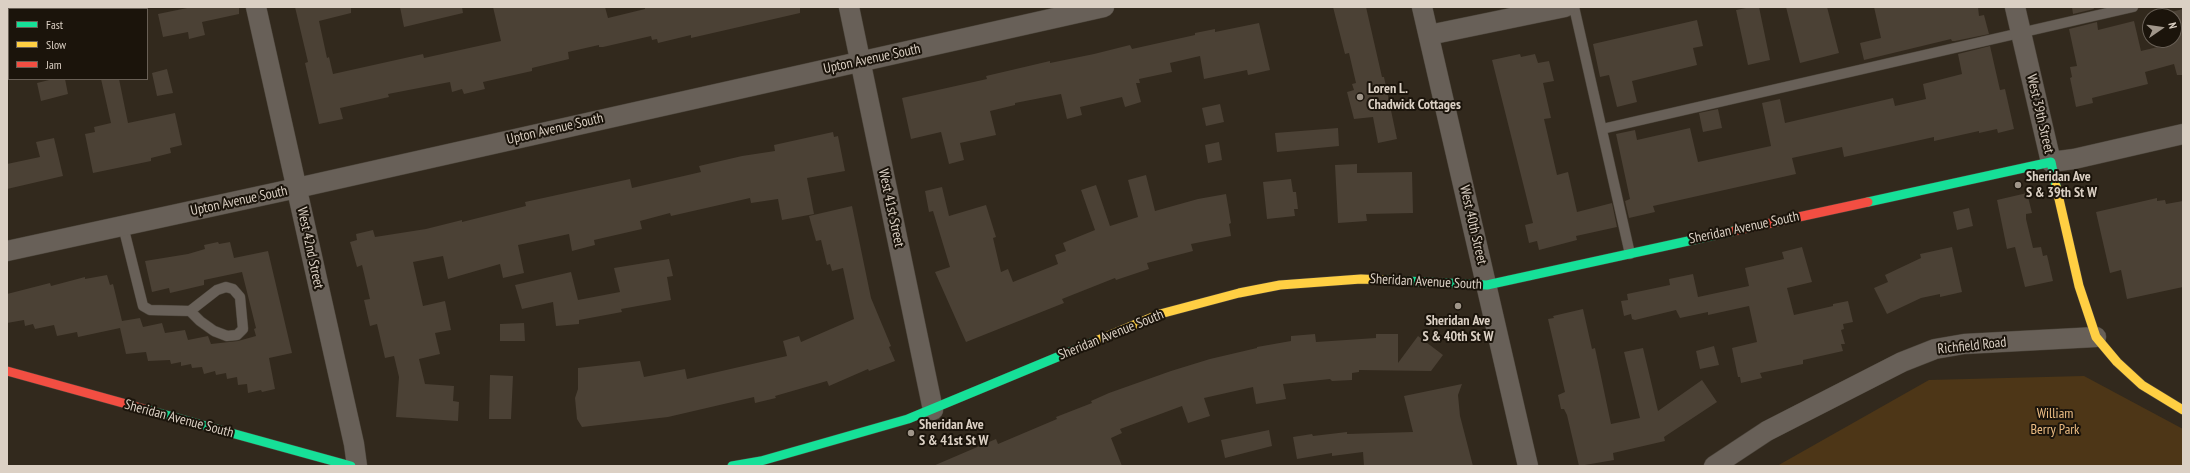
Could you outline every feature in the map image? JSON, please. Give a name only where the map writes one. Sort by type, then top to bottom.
[{"type":"street","name":"West 42nd Street","points":[[256,7],[357,466]]},
{"type":"street","name":"West 41st Street","points":[[849,7],[933,410]]},
{"type":"street","name":"Upton Avenue South","points":[[7,251],[297,188],[1104,7]]},
{"type":"street","name":"West 40th Street","points":[[1422,7],[1528,466]]},
{"type":"street","points":[[1428,35],[1565,7]]},
{"type":"street","name":"West 39th Street","points":[[2015,7],[2079,286],[2096,337]]},
{"type":"street","name":"Sheridan Avenue South","points":[[732,466],[760,461],[836,440],[933,410],[1160,314],[1239,293],[1280,286],[1361,279],[1487,285],[2051,162],[2074,159],[2183,134]]},
{"type":"street","points":[[2096,337],[2117,362],[2142,385],[2183,410]]},
{"type":"street","name":"Richfield Road","points":[[1714,466],[1767,431],[1902,362],[1935,349],[1964,344],[2096,337]]},
{"type":"street","name":"Sheridan Avenue South","points":[[7,371],[351,466]]},
{"type":"lane","points":[[1574,7],[1630,254]]},
{"type":"lane","points":[[1602,129],[2133,7]]},
{"type":"lane","points":[[124,226],[143,306],[150,310],[190,311],[217,290],[226,287],[233,289],[240,297],[243,329],[237,335],[228,336],[214,331],[200,321],[190,311]]},
{"type":"green space","name":"William Berry Park","points":[[2084,376],[2183,429],[2183,466],[1777,466],[1929,380]]},
{"type":"building","points":[[192,7],[239,7],[239,14],[202,22],[205,35],[189,39],[188,32],[163,37],[158,14]]},
{"type":"building","points":[[295,7],[351,7],[351,13],[319,21],[327,58],[329,57],[333,74],[423,54],[424,58],[501,41],[493,7],[605,7],[608,18],[645,9],[645,7],[800,7],[800,13],[691,38],[691,35],[658,43],[657,39],[652,40],[651,36],[603,47],[599,47],[599,45],[568,52],[569,59],[532,68],[532,71],[483,82],[485,89],[464,94],[462,89],[452,92],[450,82],[388,94],[389,97],[340,108],[343,119],[319,124],[305,63],[308,62]]},
{"type":"building","points":[[400,7],[462,7],[463,13],[404,27]]},
{"type":"building","points":[[1333,7],[1366,7],[1382,77],[1384,77],[1397,139],[1378,143],[1373,117],[1354,119],[1347,92],[1354,90],[1352,84],[1356,83],[1349,53],[1345,54]]},
{"type":"building","points":[[1759,7],[1770,60],[1748,65],[1736,10]]},
{"type":"building","points":[[1786,7],[1827,7],[1839,53],[1800,63]]},
{"type":"building","points":[[1874,7],[1978,7],[1979,16],[1984,15],[1989,34],[1955,41],[1952,41],[1951,39],[1864,60],[1860,43],[1881,38]]},
{"type":"building","points":[[2072,7],[2093,7],[2094,9],[2073,14]]},
{"type":"building","points":[[2182,9],[2183,75],[2177,75],[2174,64],[2145,72],[2148,84],[2092,98],[2093,103],[2076,107],[2070,78],[2072,77],[2070,67],[2077,66],[2069,29],[2097,22],[2098,30],[2134,21],[2141,51],[2153,48],[2182,48]]},
{"type":"building","points":[[1697,20],[1703,46],[1693,48],[1697,65],[1632,81],[1637,102],[1617,107],[1609,75],[1600,77],[1593,44]]},
{"type":"building","points":[[1259,23],[1270,70],[1248,75],[1247,70],[1204,79],[1200,56],[1170,63],[1172,72],[1139,79],[1140,83],[1136,83],[1141,102],[1125,107],[1122,97],[1080,107],[1082,115],[1067,119],[1061,94],[1015,103],[1015,105],[990,111],[996,135],[960,143],[964,160],[949,164],[941,132],[911,139],[902,98],[987,79],[986,76],[1050,61],[1050,63],[1130,45],[1132,49],[1195,35],[1195,33],[1215,29],[1215,32]]},
{"type":"building","points":[[1990,46],[2000,90],[2005,89],[2014,129],[1998,133],[1997,129],[1979,133],[1979,131],[1934,141],[1934,137],[1844,157],[1842,147],[1792,158],[1796,174],[1653,206],[1655,212],[1629,218],[1625,201],[1630,199],[1616,134],[1635,130],[1637,140],[1690,128],[1698,162],[1771,146],[1762,103],[1780,99],[1785,123],[1893,98],[1895,106],[1926,99],[1923,84],[1962,74],[1958,54]]},
{"type":"building","points":[[1520,54],[1521,57],[1535,54],[1538,63],[1549,61],[1554,81],[1543,83],[1551,118],[1544,119],[1557,175],[1568,172],[1577,212],[1612,203],[1617,227],[1576,236],[1577,240],[1539,250],[1537,241],[1529,243],[1525,225],[1533,223],[1492,60]]},
{"type":"building","points":[[167,69],[173,93],[157,96],[152,73]]},
{"type":"building","points":[[49,80],[65,80],[68,94],[41,101],[37,83]]},
{"type":"building","points":[[101,80],[119,80],[128,123],[175,113],[182,145],[170,148],[171,153],[151,158],[151,161],[93,173],[85,134],[95,132],[94,127],[111,123]]},
{"type":"building","points":[[1220,104],[1224,122],[1206,126],[1202,108]]},
{"type":"building","points":[[1718,109],[1722,128],[1703,132],[1699,113]]},
{"type":"building","points":[[1338,128],[1339,146],[1277,152],[1275,133]]},
{"type":"building","points":[[833,132],[834,137],[838,136],[845,171],[807,178],[814,214],[782,220],[778,199],[751,203],[750,198],[671,216],[670,213],[640,221],[642,229],[594,240],[595,245],[572,251],[569,234],[518,245],[524,273],[503,278],[500,264],[448,279],[443,256],[413,262],[423,306],[445,301],[451,330],[435,333],[440,354],[419,359],[425,384],[454,386],[453,401],[459,402],[458,421],[396,417],[399,377],[394,356],[385,358],[377,324],[370,326],[364,300],[370,299],[362,265],[357,267],[350,242],[357,240],[356,234],[373,230],[375,237],[426,229],[462,220],[462,222],[526,206],[525,202],[630,179],[632,188],[701,172],[699,166],[742,156],[775,151],[774,145]]},
{"type":"building","points":[[54,138],[63,176],[7,189],[7,164],[40,157],[36,142]]},
{"type":"building","points":[[1219,142],[1222,160],[1208,163],[1205,145]]},
{"type":"building","points":[[1357,164],[1357,173],[1412,172],[1413,213],[1366,214],[1367,221],[1338,223],[1335,165]]},
{"type":"building","points":[[1146,175],[1155,211],[1198,199],[1226,194],[1231,223],[1229,224],[1231,236],[1191,244],[1193,251],[1147,263],[1149,269],[1116,280],[1115,278],[1062,299],[1064,303],[966,342],[935,272],[950,267],[933,211],[929,212],[925,191],[942,187],[949,216],[986,205],[996,237],[993,238],[1001,272],[1008,269],[1013,282],[1058,264],[1055,255],[1066,251],[1063,243],[1095,230],[1081,190],[1096,185],[1110,226],[1138,217],[1128,180]]},
{"type":"building","points":[[1291,179],[1293,192],[1296,192],[1298,209],[1294,209],[1295,216],[1267,219],[1263,182]]},
{"type":"building","points":[[2027,193],[2032,213],[2026,214],[2026,219],[2033,248],[2041,247],[2043,256],[2047,255],[2053,281],[2025,287],[2015,247],[2007,249],[1997,200]]},
{"type":"building","points":[[2157,198],[2157,201],[2165,200],[2166,204],[2183,201],[2183,287],[2127,299],[2121,270],[2110,273],[2096,212]]},
{"type":"building","points":[[852,206],[871,298],[891,346],[889,347],[895,361],[869,371],[868,369],[829,386],[827,381],[775,396],[776,398],[755,403],[754,397],[668,417],[582,427],[577,419],[575,398],[578,389],[578,368],[640,361],[644,377],[685,369],[687,379],[787,356],[783,341],[799,336],[801,342],[854,319],[843,268],[832,271],[830,264],[827,265],[821,240],[816,241],[809,216]]},
{"type":"building","points":[[1969,208],[1973,226],[1957,230],[1953,212]]},
{"type":"building","points":[[218,242],[219,244],[230,242],[234,258],[268,251],[292,353],[269,358],[275,389],[248,393],[247,384],[238,385],[237,377],[227,379],[226,373],[216,375],[215,371],[204,374],[202,367],[192,368],[191,364],[181,366],[181,362],[171,364],[170,360],[148,361],[146,352],[126,354],[120,328],[78,337],[77,332],[57,336],[54,325],[35,329],[33,324],[25,326],[24,320],[7,323],[7,294],[50,283],[51,286],[85,277],[85,279],[107,275],[110,285],[113,284],[122,321],[140,318],[143,327],[162,323],[165,333],[185,330],[188,340],[208,336],[211,344],[238,341],[256,336],[254,329],[256,328],[242,272],[204,280],[204,285],[170,293],[169,288],[152,292],[145,261],[188,254],[205,249],[204,245]]},
{"type":"building","points":[[1802,247],[1812,282],[1787,288],[1794,315],[1848,301],[1853,322],[1843,324],[1844,329],[1841,330],[1845,344],[1841,344],[1843,351],[1803,360],[1803,364],[1760,373],[1762,378],[1741,383],[1740,377],[1738,377],[1732,348],[1757,342],[1749,306],[1708,315],[1708,312],[1680,318],[1676,310],[1635,320],[1632,319],[1631,314],[1624,316],[1621,301],[1628,300],[1627,294],[1670,285],[1669,279],[1693,274],[1698,297],[1749,286],[1745,268],[1784,259],[1782,252]]},
{"type":"building","points":[[1952,247],[1962,292],[1940,297],[1940,294],[1921,298],[1887,314],[1874,288],[1888,282],[1885,275],[1921,258],[1920,254]]},
{"type":"building","points":[[669,259],[673,276],[667,277],[671,300],[621,309],[622,312],[579,320],[579,324],[556,326],[553,302],[522,309],[515,285],[571,272],[578,300],[620,292],[614,268]]},
{"type":"building","points":[[1583,309],[1592,349],[1595,348],[1611,424],[1640,418],[1624,352],[1643,348],[1658,411],[1702,380],[1717,402],[1664,437],[1665,441],[1613,453],[1614,460],[1579,466],[1567,415],[1564,409],[1561,409],[1558,395],[1565,392],[1548,319],[1554,318],[1553,316]]},
{"type":"building","points":[[524,323],[525,341],[500,341],[500,324]]},
{"type":"building","points":[[1315,334],[1316,342],[1376,338],[1376,334],[1398,334],[1398,363],[1418,336],[1443,355],[1431,371],[1359,370],[1359,372],[1352,373],[1352,380],[1332,381],[1330,379],[1283,384],[1286,399],[1256,404],[1253,387],[1204,398],[1210,416],[1188,423],[1182,406],[1120,429],[1122,433],[1111,438],[1122,466],[933,466],[996,439],[998,444],[1057,419],[1056,417],[1092,403],[1091,401],[1109,393],[1171,371],[1257,347],[1291,341],[1291,336]]},
{"type":"building","points":[[1714,346],[1719,365],[1700,369],[1696,351]]},
{"type":"building","points":[[490,375],[513,376],[511,419],[489,419]]},
{"type":"building","points":[[1462,384],[1458,395],[1460,416],[1473,466],[1364,466],[1363,452],[1332,456],[1332,453],[1297,459],[1293,437],[1312,434],[1313,436],[1347,432],[1347,434],[1413,432],[1404,396]]},
{"type":"building","points":[[1269,430],[1272,446],[1225,458],[1221,440]]},
{"type":"traffic: fast","points":[[1868,202],[2051,162],[2056,186]]},
{"type":"traffic: fast","points":[[1385,280],[1487,285],[1734,231]]},
{"type":"traffic: fast","points":[[732,466],[761,461],[908,419],[1096,341]]},
{"type":"traffic: fast","points":[[148,410],[351,466]]},
{"type":"traffic: slow","points":[[2056,186],[2079,286],[2096,337],[2117,362],[2142,385],[2183,410]]},
{"type":"traffic: slow","points":[[1096,341],[1160,314],[1239,293],[1280,285],[1361,279],[1385,280]]},
{"type":"traffic: jam","points":[[1734,231],[1868,202]]},
{"type":"traffic: jam","points":[[7,371],[148,410]]},
{"type":"place","name":"Loren L. Chadwick Cottages","points":[[1360,97]]},
{"type":"place","name":"Sheridan Ave S & 39th St W","points":[[2018,185]]},
{"type":"place","name":"Sheridan Ave S & 40th St W","points":[[1458,306]]},
{"type":"place","name":"Sheridan Ave S & 41st St W","points":[[911,433]]}]
